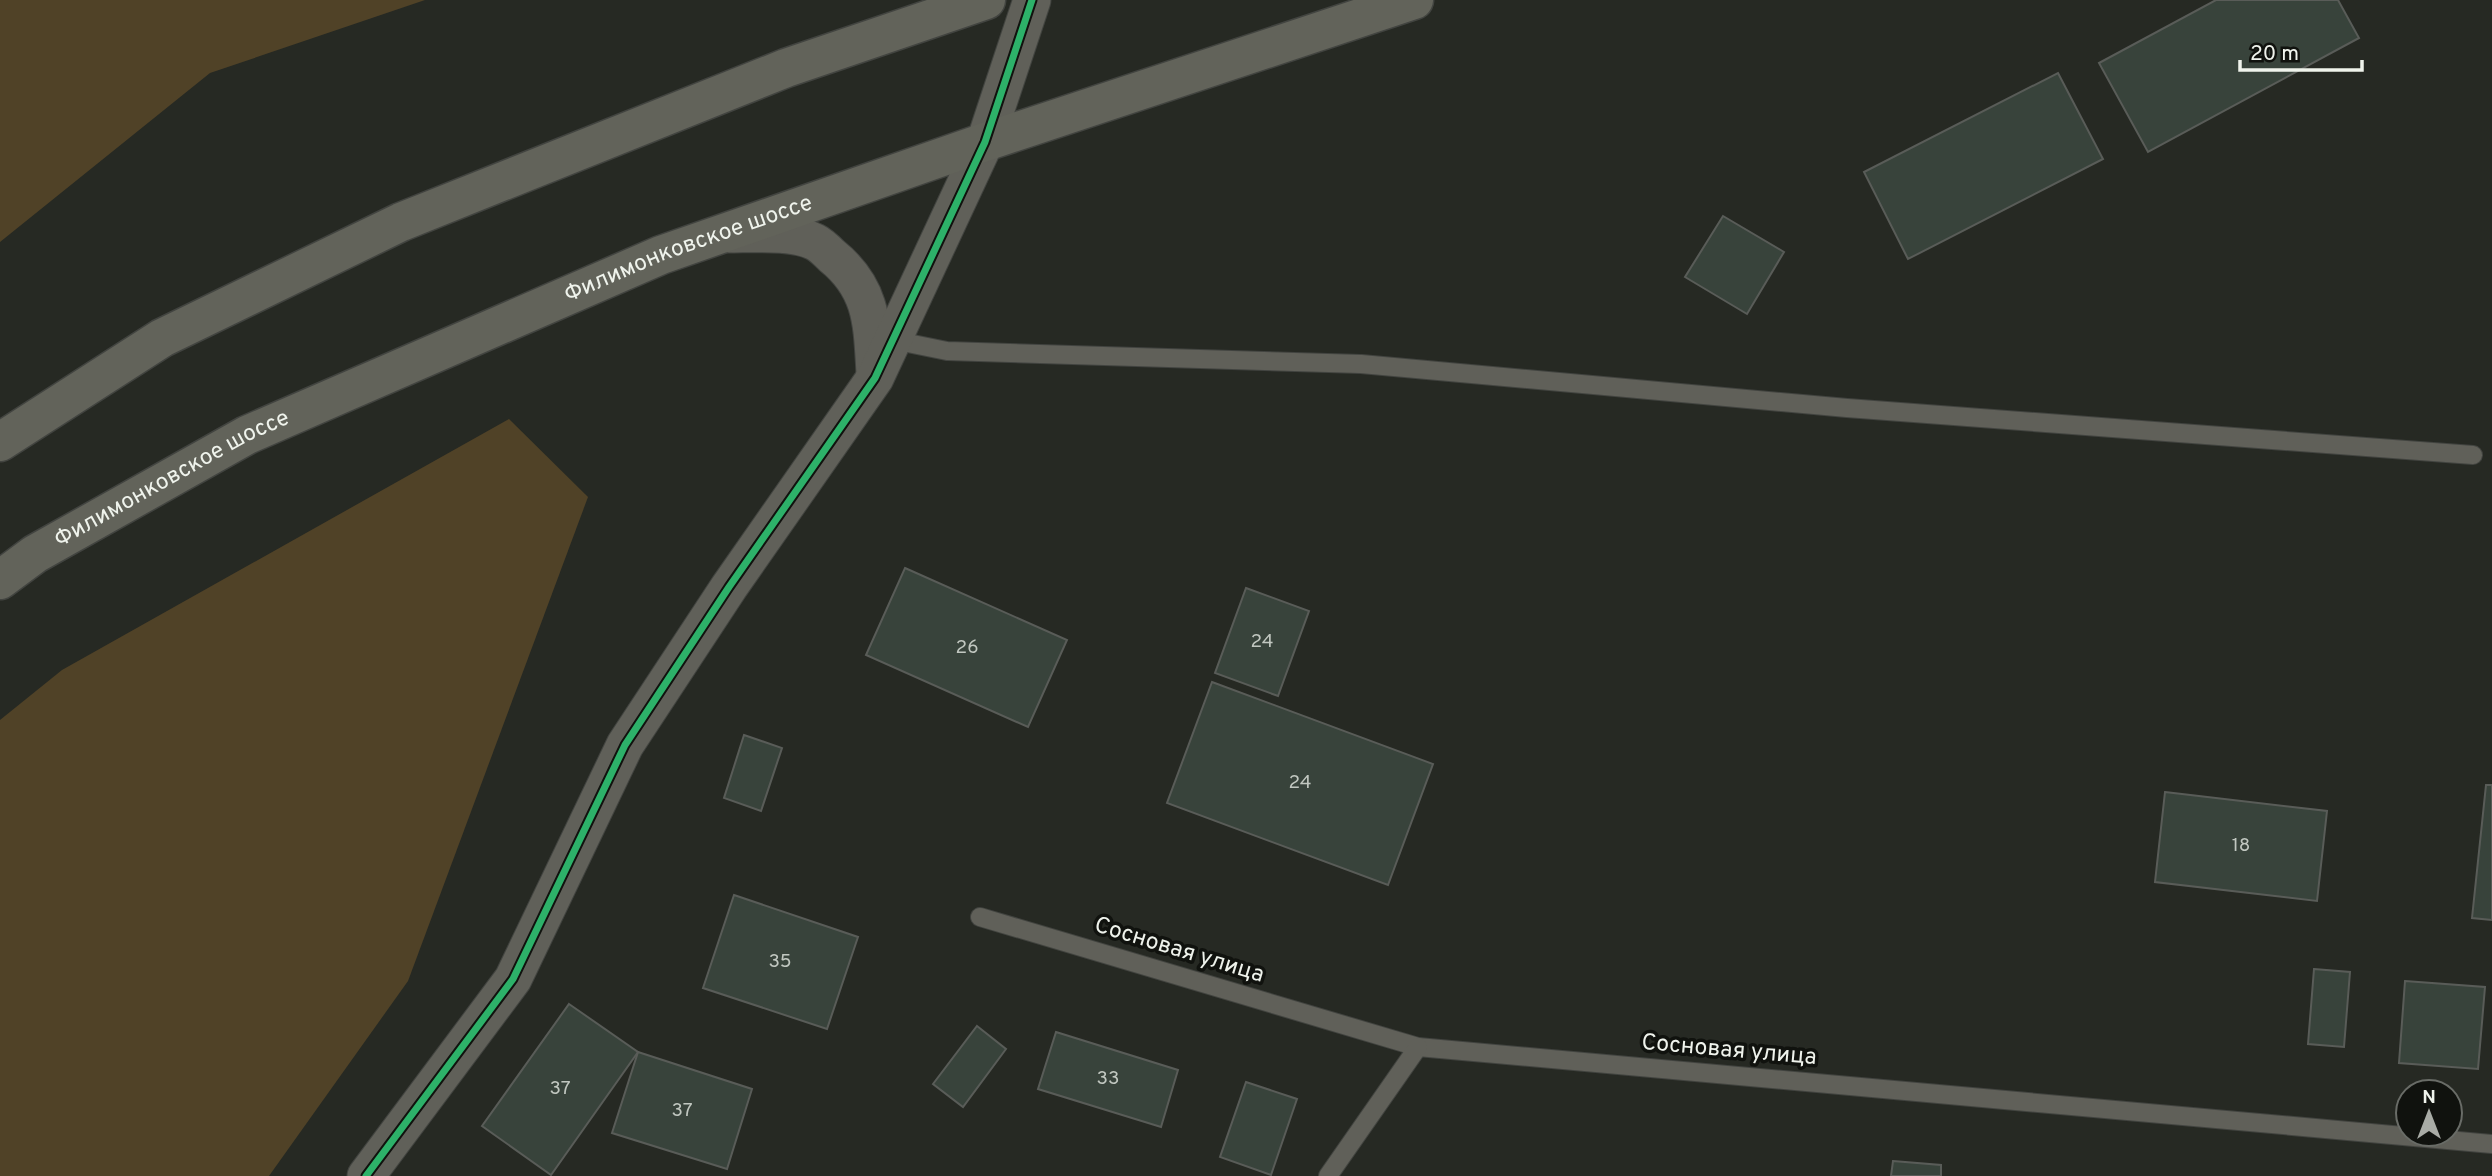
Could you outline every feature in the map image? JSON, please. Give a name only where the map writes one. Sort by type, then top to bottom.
[{"type":"main road","points":[[0,442],[162,338],[401,222],[786,68],[986,0]]},
{"type":"main road","name":"Филимонковское шоссе","points":[[0,580],[35,554],[247,435],[661,255],[985,142],[1414,0]]},
{"type":"street","points":[[366,1176],[513,979],[625,745],[729,587],[875,378],[985,142],[1032,0]]},
{"type":"street","points":[[721,234],[777,233],[815,242],[840,262],[863,292],[872,324],[875,378]]},
{"type":"lane","points":[[893,340],[947,351],[1361,364],[1847,408],[2473,455]]},
{"type":"lane","name":"Сосновая улица","points":[[980,917],[1418,1047],[2492,1144]]},
{"type":"lane","points":[[1328,1176],[1418,1047]]},
{"type":"shaded area","points":[[0,0],[425,0],[210,73],[0,242]]},
{"type":"shaded area","points":[[509,419],[588,497],[408,981],[269,1176],[0,1176],[0,720],[62,670]]},
{"type":"building","points":[[2216,0],[2338,0],[2359,38],[2148,152],[2099,63]]},
{"type":"building","points":[[2058,73],[2103,159],[1908,259],[1864,172]]},
{"type":"building","points":[[1723,216],[1784,252],[1747,314],[1685,277]]},
{"type":"building","points":[[905,568],[1067,640],[1028,727],[866,655]]},
{"type":"building","points":[[1246,588],[1309,611],[1278,696],[1215,673]]},
{"type":"building","points":[[1212,682],[1433,764],[1388,885],[1167,803]]},
{"type":"building","points":[[744,735],[782,748],[761,811],[724,798]]},
{"type":"building","points":[[2486,785],[2492,785],[2492,920],[2472,918]]},
{"type":"building","points":[[2165,792],[2327,811],[2317,901],[2155,882]]},
{"type":"building","points":[[734,895],[858,937],[827,1029],[703,988]]},
{"type":"building","points":[[2314,969],[2350,972],[2344,1047],[2308,1044]]},
{"type":"building","points":[[2405,981],[2485,987],[2478,1069],[2399,1063]]},
{"type":"building","points":[[569,1004],[638,1052],[551,1175],[482,1126]]},
{"type":"building","points":[[977,1026],[1006,1049],[963,1107],[933,1084]]},
{"type":"building","points":[[1056,1032],[1178,1070],[1161,1127],[1038,1089]]},
{"type":"building","points":[[638,1052],[752,1089],[727,1169],[612,1133]]},
{"type":"building","points":[[1246,1082],[1297,1099],[1271,1175],[1220,1157]]},
{"type":"building","points":[[1893,1161],[1941,1165],[1941,1176],[1891,1176]]},
{"type":"cycle path","points":[[366,1176],[513,979],[625,745],[729,587],[875,378],[985,142],[1032,0]]}]
